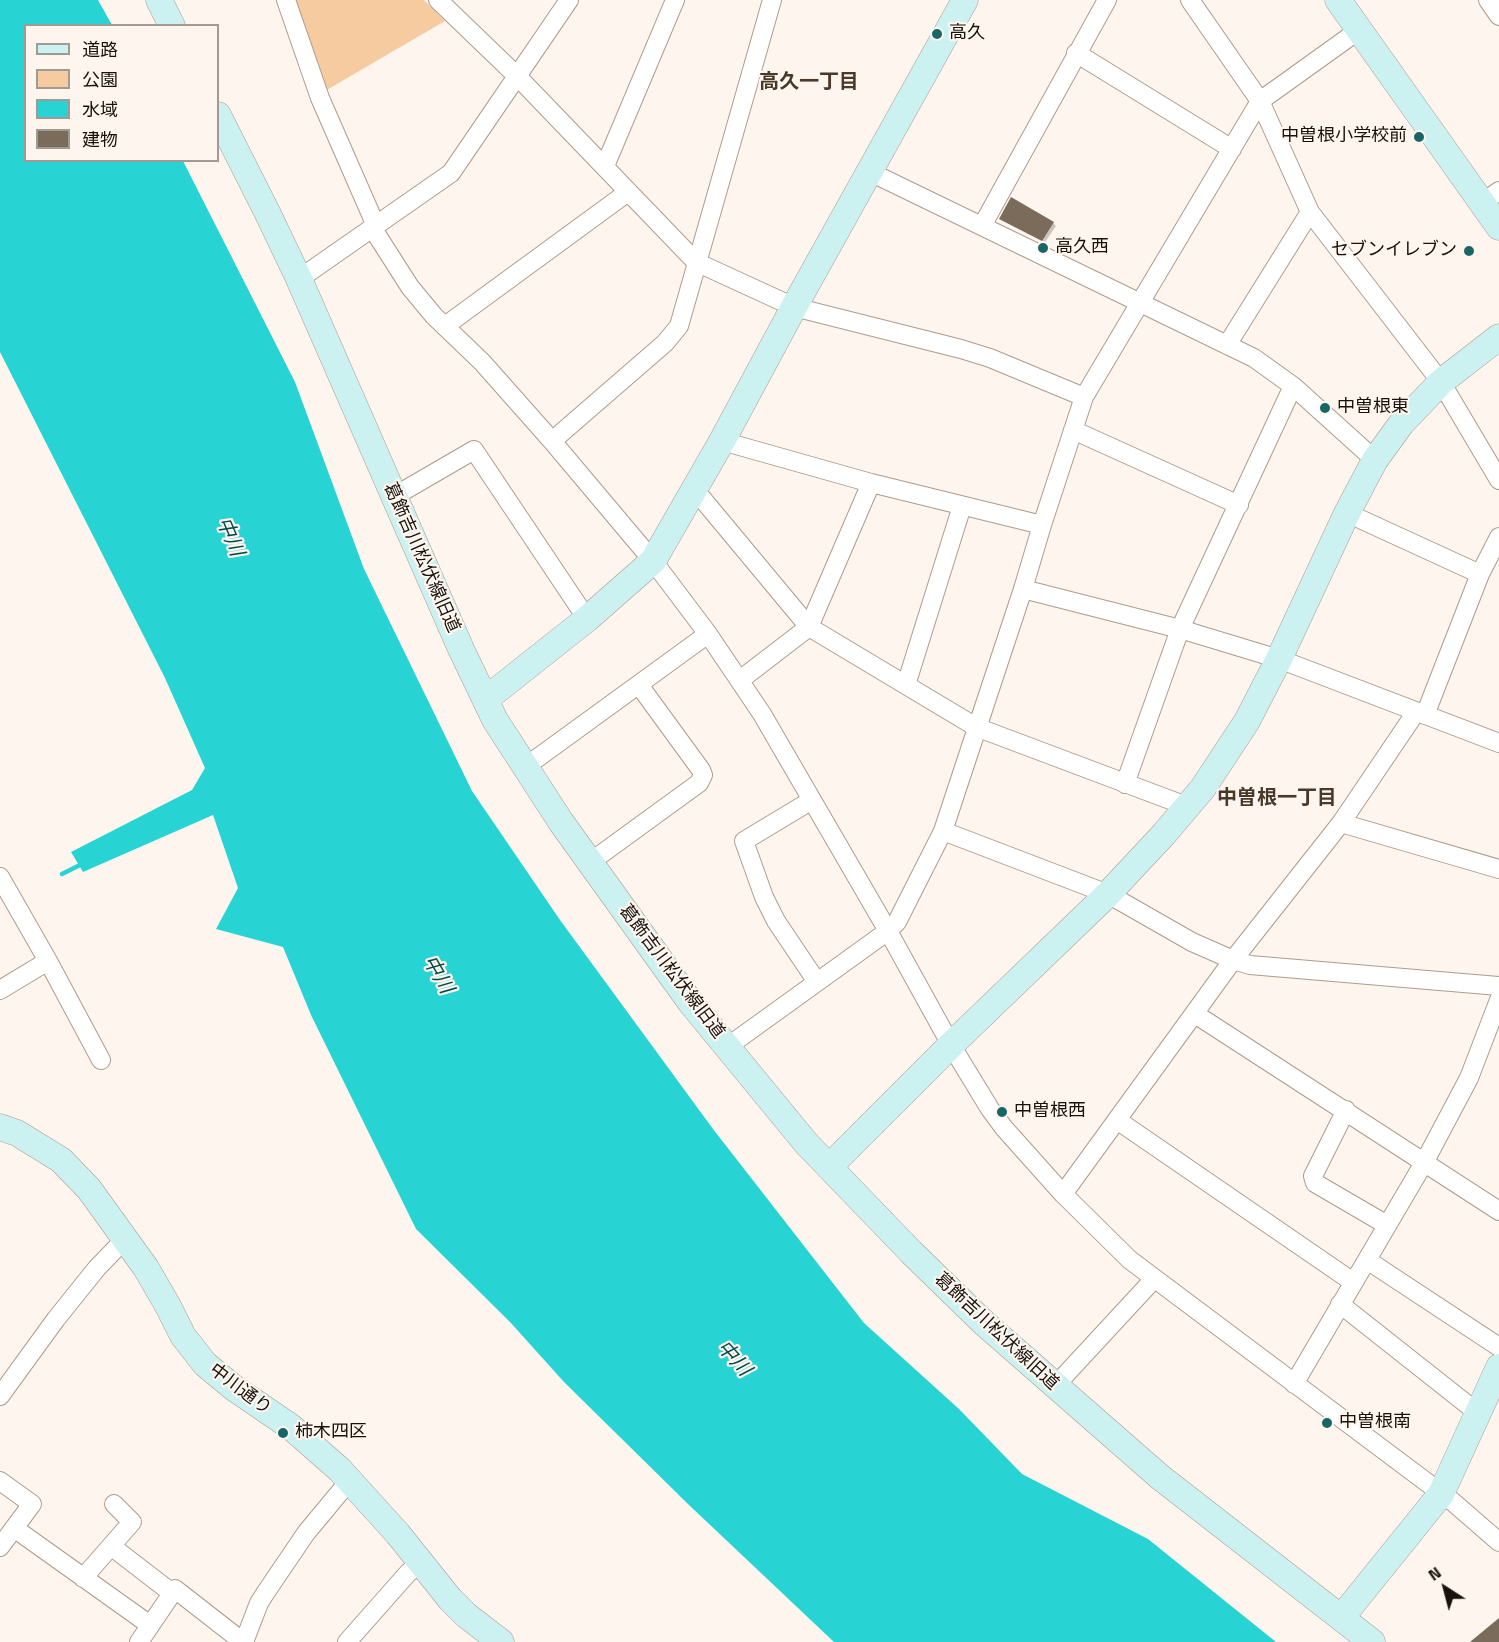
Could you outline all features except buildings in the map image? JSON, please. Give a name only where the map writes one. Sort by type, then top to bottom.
[{"type":"street","points":[[159,0],[171,24]]},
{"type":"street","points":[[286,0],[320,98],[375,227],[410,287],[482,362],[552,441],[653,561],[708,634],[740,680],[813,800],[951,1045],[1004,1128],[1063,1194],[1130,1260],[1453,1502],[1499,1542]]},
{"type":"street","points":[[438,0],[517,76],[696,262],[794,307],[990,358],[1083,397]]},
{"type":"street","points":[[299,279],[451,173],[569,0]]},
{"type":"street","points":[[605,166],[675,0]]},
{"type":"street","points":[[552,441],[665,343],[678,326],[771,0]]},
{"type":"street","points":[[486,699],[587,619],[653,561],[722,441],[965,0]]},
{"type":"street","points":[[982,226],[1107,0]]},
{"type":"street","points":[[1190,0],[1260,101],[1310,212],[1441,382],[1499,480]]},
{"type":"street","points":[[1338,0],[1490,197],[1499,227]]},
{"type":"street","points":[[1488,0],[1499,16]]},
{"type":"street","points":[[727,1047],[888,931],[897,922],[943,831],[1023,589],[1083,397],[1260,101],[1359,30]]},
{"type":"street","points":[[1076,53],[1232,149]]},
{"type":"street","name":"葛飾吉川松伏線旧道","points":[[219,117],[299,279],[393,497],[495,720],[589,862],[691,1003],[777,1109],[829,1167],[984,1323],[1160,1478],[1372,1642]]},
{"type":"street","points":[[870,172],[1254,358],[1293,386],[1375,460]]},
{"type":"street","points":[[445,326],[628,192]]},
{"type":"street","points":[[1227,345],[1310,212]]},
{"type":"street","points":[[829,1167],[951,1045],[1108,894],[1188,807],[1219,766],[1242,729],[1375,460],[1401,424],[1441,382],[1499,337]]},
{"type":"street","points":[[1125,784],[1180,629],[1293,386]]},
{"type":"street","points":[[1073,430],[1239,505]]},
{"type":"street","points":[[722,441],[871,483],[1042,525]]},
{"type":"street","points":[[393,497],[474,450],[587,619]]},
{"type":"street","points":[[740,680],[809,627],[871,483]]},
{"type":"street","points":[[694,490],[809,627],[976,727],[1188,807]]},
{"type":"street","points":[[906,685],[962,506]]},
{"type":"street","points":[[1347,513],[1480,574]]},
{"type":"street","points":[[1063,1194],[1233,960],[1341,823],[1420,714],[1480,574],[1499,537]]},
{"type":"street","points":[[1023,589],[1180,629],[1279,658],[1499,743]]},
{"type":"street","points":[[525,767],[708,634]]},
{"type":"street","points":[[589,862],[699,783],[703,775],[639,685]]},
{"type":"street","points":[[813,800],[744,841],[764,897],[776,921],[817,982]]},
{"type":"street","points":[[1341,823],[1499,869]]},
{"type":"street","points":[[943,831],[1108,894],[1192,942],[1250,965],[1499,986]]},
{"type":"street","points":[[0,877],[101,1060]]},
{"type":"street","points":[[0,990],[48,961]]},
{"type":"street","points":[[1294,1384],[1425,1161],[1469,1078],[1499,1000]]},
{"type":"street","points":[[1195,1014],[1499,1211]]},
{"type":"street","points":[[1346,1110],[1313,1176],[1315,1183],[1388,1225]]},
{"type":"street","points":[[1118,1120],[1353,1282]]},
{"type":"street","name":"中川通り","points":[[0,1127],[18,1133],[61,1160],[89,1189],[126,1238],[168,1306],[183,1336],[205,1364],[234,1388],[314,1445],[350,1480],[466,1615],[501,1642]]},
{"type":"street","points":[[0,1396],[56,1319],[97,1268],[126,1238]]},
{"type":"street","points":[[1367,1260],[1499,1347]]},
{"type":"street","points":[[1054,1386],[1154,1279]]},
{"type":"street","points":[[1340,1304],[1478,1413]]},
{"type":"street","points":[[1341,1618],[1441,1494],[1499,1366]]},
{"type":"street","points":[[139,1642],[175,1590],[243,1642],[266,1592],[306,1533],[350,1480]]},
{"type":"street","points":[[0,1481],[32,1504],[0,1547]]},
{"type":"street","points":[[83,1578],[132,1522],[114,1504]]},
{"type":"street","points":[[14,1528],[150,1625]]},
{"type":"street","points":[[111,1546],[172,1593]]},
{"type":"street","points":[[347,1642],[408,1573],[420,1563]]},
{"type":"green space","points":[[293,0],[424,0],[445,21],[325,91]]},
{"type":"water","name":"中川","points":[[0,0],[98,0],[111,24],[24,24],[24,162],[184,162],[295,382],[364,569],[472,791],[560,920],[713,1129],[864,1323],[959,1409],[1022,1474],[1148,1539],[1276,1642],[834,1642],[689,1505],[564,1382],[510,1322],[416,1229],[311,1015],[283,947],[216,929],[238,888],[213,815],[83,872],[71,852],[192,790],[205,768],[165,678],[0,352]]},
{"type":"waterway","points":[[62,874],[84,863]]},
{"type":"place","name":"高久","points":[[937,34]]},
{"type":"place","name":"中曽根小学校前","points":[[1419,137]]},
{"type":"place","name":"高久西","points":[[1043,248]]},
{"type":"place","name":"セブンイレブン","points":[[1469,251]]},
{"type":"place","name":"中曽根東","points":[[1325,408]]},
{"type":"place","name":"中曽根西","points":[[1002,1112]]},
{"type":"place","name":"中曽根南","points":[[1327,1423]]},
{"type":"place","name":"柿木四区","points":[[283,1433]]},
{"type":"district","name":"高久一丁目","points":[[809,83]]},
{"type":"district","name":"中曽根一丁目","points":[[1277,799]]}]
